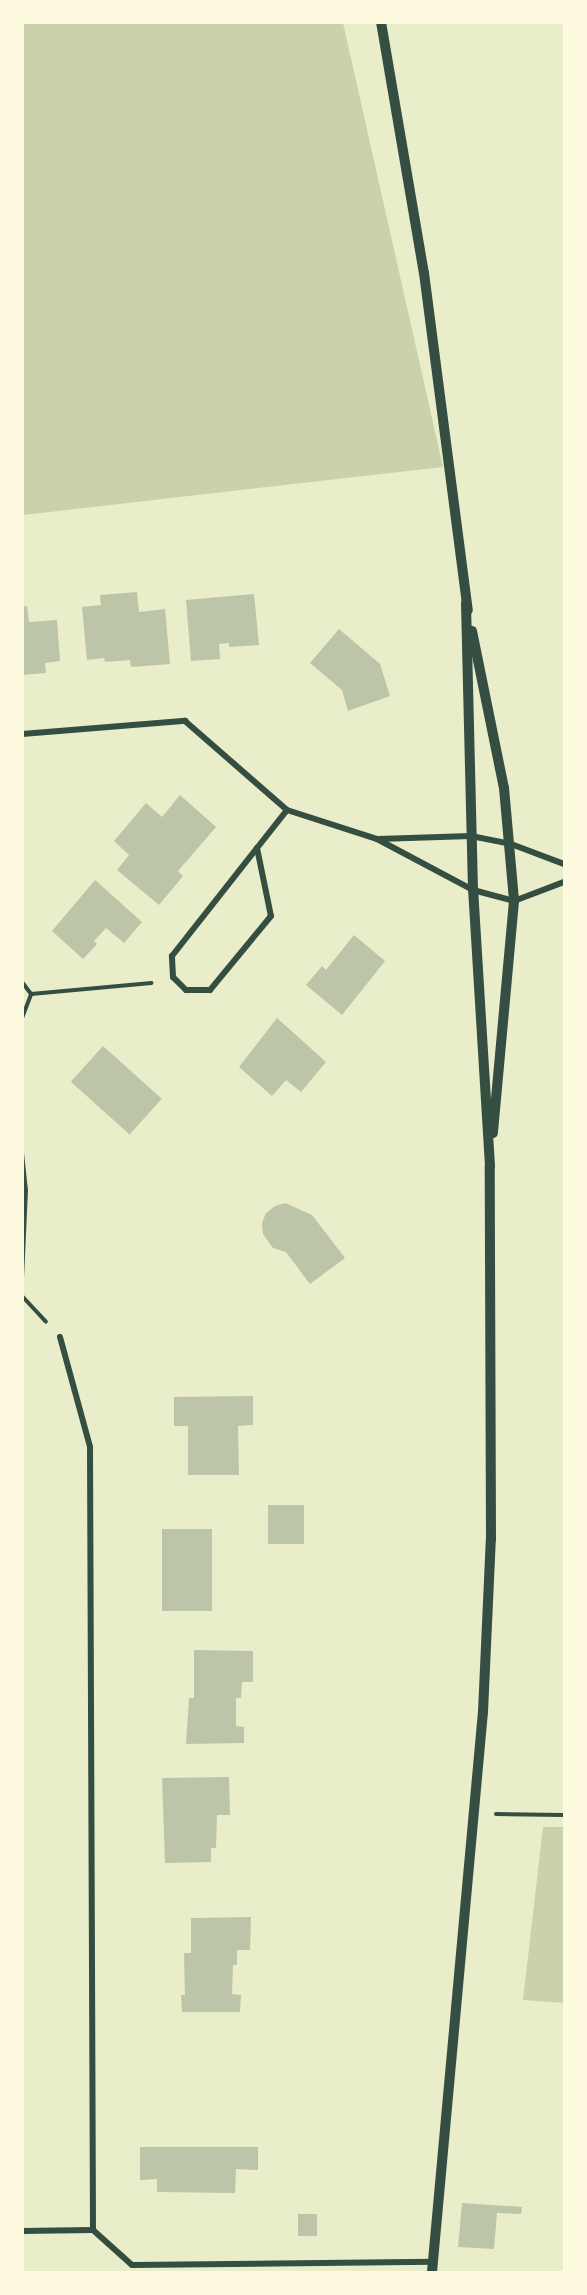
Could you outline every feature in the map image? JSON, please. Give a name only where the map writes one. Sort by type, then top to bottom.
[{"type":"street","points":[[381,22],[424,273],[466,603],[504,788],[511,844],[514,901],[490,1166]]},
{"type":"street","points":[[22,2231],[93,2230],[132,2265],[432,2267],[474,1813],[489,1627],[491,1539],[490,1166],[473,890],[466,603]]},
{"type":"street","points":[[22,734],[185,721],[287,810],[377,839],[473,890],[514,901],[564,882]]},
{"type":"street","points":[[257,848],[270,916],[210,990],[186,990],[173,977],[172,956],[257,848],[287,810]]},
{"type":"street","points":[[377,839],[471,836],[511,844],[564,864]]},
{"type":"street","points":[[60,1337],[90,1447],[93,2230]]},
{"type":"path","points":[[31,994],[152,983],[173,977]]},
{"type":"path","points":[[22,982],[31,994]]},
{"type":"path","points":[[22,1018],[31,994]]},
{"type":"path","points":[[22,1153],[26,1190],[22,1276]]},
{"type":"path","points":[[22,1296],[60,1337]]},
{"type":"path","points":[[474,1813],[564,1815]]},
{"type":"green space","points":[[22,23],[343,23],[443,467],[23,515]]},
{"type":"green space","points":[[543,1827],[564,1827],[564,2003],[523,2000]]},
{"type":"building","points":[[137,592],[139,612],[165,609],[170,664],[131,667],[130,660],[105,662],[104,658],[87,660],[82,607],[101,605],[100,595]]},
{"type":"building","points":[[254,594],[259,645],[229,647],[229,643],[219,644],[220,659],[191,661],[186,600]]},
{"type":"building","points":[[27,606],[29,622],[57,620],[60,661],[45,663],[46,673],[22,675],[22,607]]},
{"type":"building","points":[[339,629],[380,664],[390,696],[348,711],[342,690],[310,663]]},
{"type":"building","points":[[180,795],[216,827],[178,871],[183,876],[159,905],[117,870],[129,855],[114,841],[146,803],[162,817]]},
{"type":"building","points":[[95,880],[142,922],[124,943],[106,928],[94,941],[97,944],[83,959],[52,931]]},
{"type":"building","points":[[354,935],[385,961],[342,1015],[306,985],[322,966],[326,970]]},
{"type":"building","points":[[277,1018],[326,1062],[301,1092],[286,1080],[272,1096],[239,1067]]},
{"type":"building","points":[[103,1046],[162,1099],[130,1135],[71,1082]]},
{"type":"building","points":[[285,1203],[312,1215],[345,1258],[310,1284],[286,1252],[273,1248],[263,1234],[262,1223],[266,1213],[275,1206]]},
{"type":"building","points":[[253,1396],[253,1425],[238,1426],[239,1475],[188,1475],[188,1426],[174,1426],[174,1397]]},
{"type":"building","points":[[268,1505],[304,1505],[304,1544],[268,1544]]},
{"type":"building","points":[[162,1529],[212,1529],[212,1611],[162,1611]]},
{"type":"building","points":[[194,1650],[253,1651],[253,1682],[242,1682],[241,1698],[236,1698],[236,1726],[244,1727],[244,1743],[186,1744],[189,1698],[194,1698]]},
{"type":"building","points":[[229,1777],[230,1815],[217,1815],[216,1848],[211,1848],[211,1862],[165,1863],[162,1778]]},
{"type":"building","points":[[251,1917],[250,1950],[237,1950],[237,1965],[233,1965],[232,1994],[241,1995],[240,2012],[182,2012],[181,1995],[185,1995],[184,1953],[191,1953],[191,1918]]},
{"type":"building","points":[[140,2147],[258,2147],[258,2170],[236,2169],[235,2193],[157,2192],[157,2179],[140,2180]]},
{"type":"building","points":[[462,2203],[522,2207],[521,2214],[497,2213],[494,2249],[458,2247]]},
{"type":"building","points":[[298,2214],[317,2214],[317,2236],[298,2236]]}]
